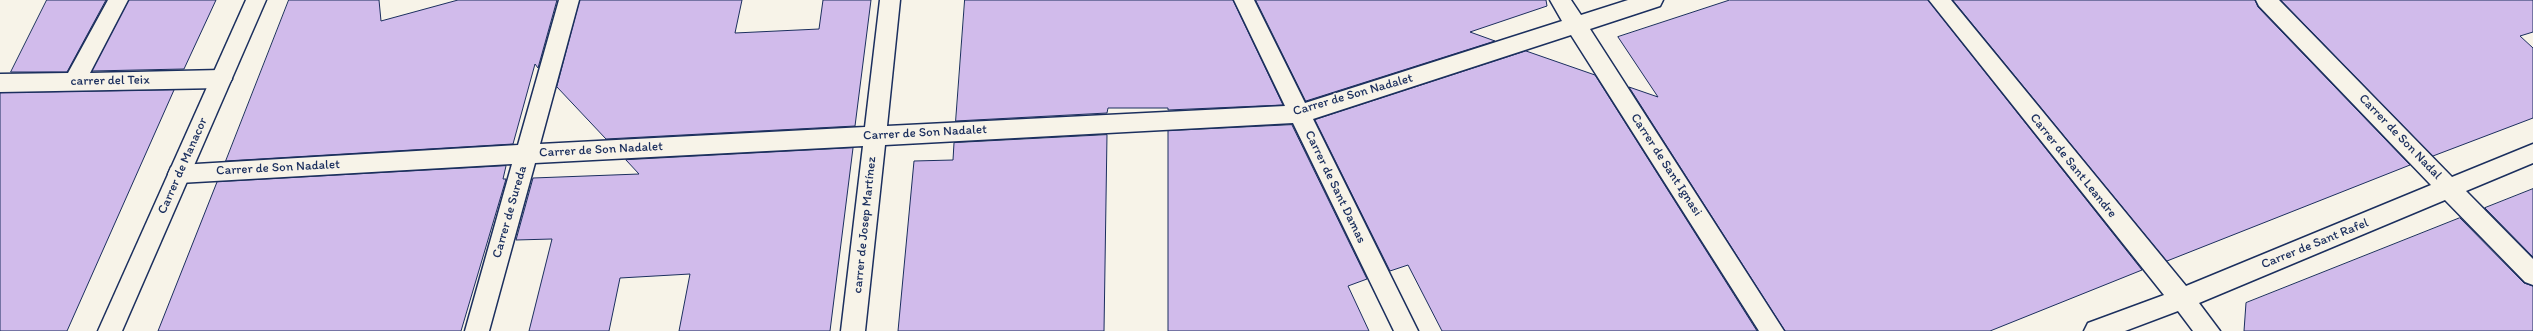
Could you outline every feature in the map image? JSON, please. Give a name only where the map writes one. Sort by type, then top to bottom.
[{"type":"street","points":[[76,81],[118,0]]},
{"type":"street","name":"Carrer de Manacor","points":[[110,331],[256,0]]},
{"type":"street","name":"Carrer de Sureda","points":[[477,331],[569,0]]},
{"type":"street","name":"carrer de Josep Martínez","points":[[853,331],[890,0]]},
{"type":"street","name":"Carrer de Sant Damas","points":[[1244,0],[1406,331]]},
{"type":"street","name":"Carrer de Sant Ignasi","points":[[1560,0],[1772,331]]},
{"type":"street","name":"Carrer de Son Nadalet","points":[[179,174],[875,135],[1300,114],[1577,26],[1653,0]]},
{"type":"street","name":"Carrer de Sant Leandre","points":[[1939,0],[2208,331]]},
{"type":"street","name":"Carrer de Son Nadal","points":[[2266,0],[2533,274]]},
{"type":"street","name":"carrer del Teix","points":[[0,83],[221,79]]},
{"type":"street","name":"Carrer de Sant Rafel","points":[[2096,331],[2182,299],[2533,153]]},
{"type":"building","points":[[47,0],[106,0],[67,72],[11,72]]},
{"type":"building","points":[[129,0],[216,0],[184,69],[92,71]]},
{"type":"building","points":[[289,0],[379,0],[381,21],[458,0],[557,0],[538,68],[535,64],[513,144],[226,161]]},
{"type":"building","points":[[580,0],[742,0],[735,33],[819,29],[823,0],[871,0],[855,126],[606,139],[557,87]]},
{"type":"building","points":[[965,0],[1233,0],[1283,105],[1168,110],[1168,108],[1108,108],[1107,113],[956,121]]},
{"type":"building","points":[[1256,0],[1546,0],[1547,6],[1470,32],[1495,41],[1306,101]]},
{"type":"building","points":[[1730,0],[1928,0],[2142,270],[1990,331],[1785,331],[1629,87],[1658,97],[1618,37]]},
{"type":"building","points":[[1953,0],[2255,0],[2258,7],[2410,165],[2167,261]]},
{"type":"building","points":[[2281,0],[2533,0],[2533,32],[2520,36],[2533,48],[2533,118],[2433,156]]},
{"type":"building","points":[[1526,51],[1595,75],[1757,331],[1442,331],[1408,265],[1390,271],[1315,120]]},
{"type":"building","points":[[174,90],[67,331],[0,331],[0,93]]},
{"type":"building","points":[[1292,125],[1367,279],[1348,286],[1369,331],[1168,331],[1168,131]]},
{"type":"building","points":[[1107,135],[1104,331],[898,331],[914,161],[953,160],[954,143]]},
{"type":"building","points":[[853,148],[830,331],[679,331],[690,274],[620,278],[609,331],[529,331],[552,239],[516,240],[533,178],[639,174],[626,160]]},
{"type":"building","points":[[506,166],[503,179],[506,179],[461,331],[158,331],[217,182]]},
{"type":"building","points":[[2533,189],[2533,257],[2485,208]]},
{"type":"building","points":[[2460,218],[2524,283],[2533,286],[2533,331],[2244,331],[2246,303]]}]
